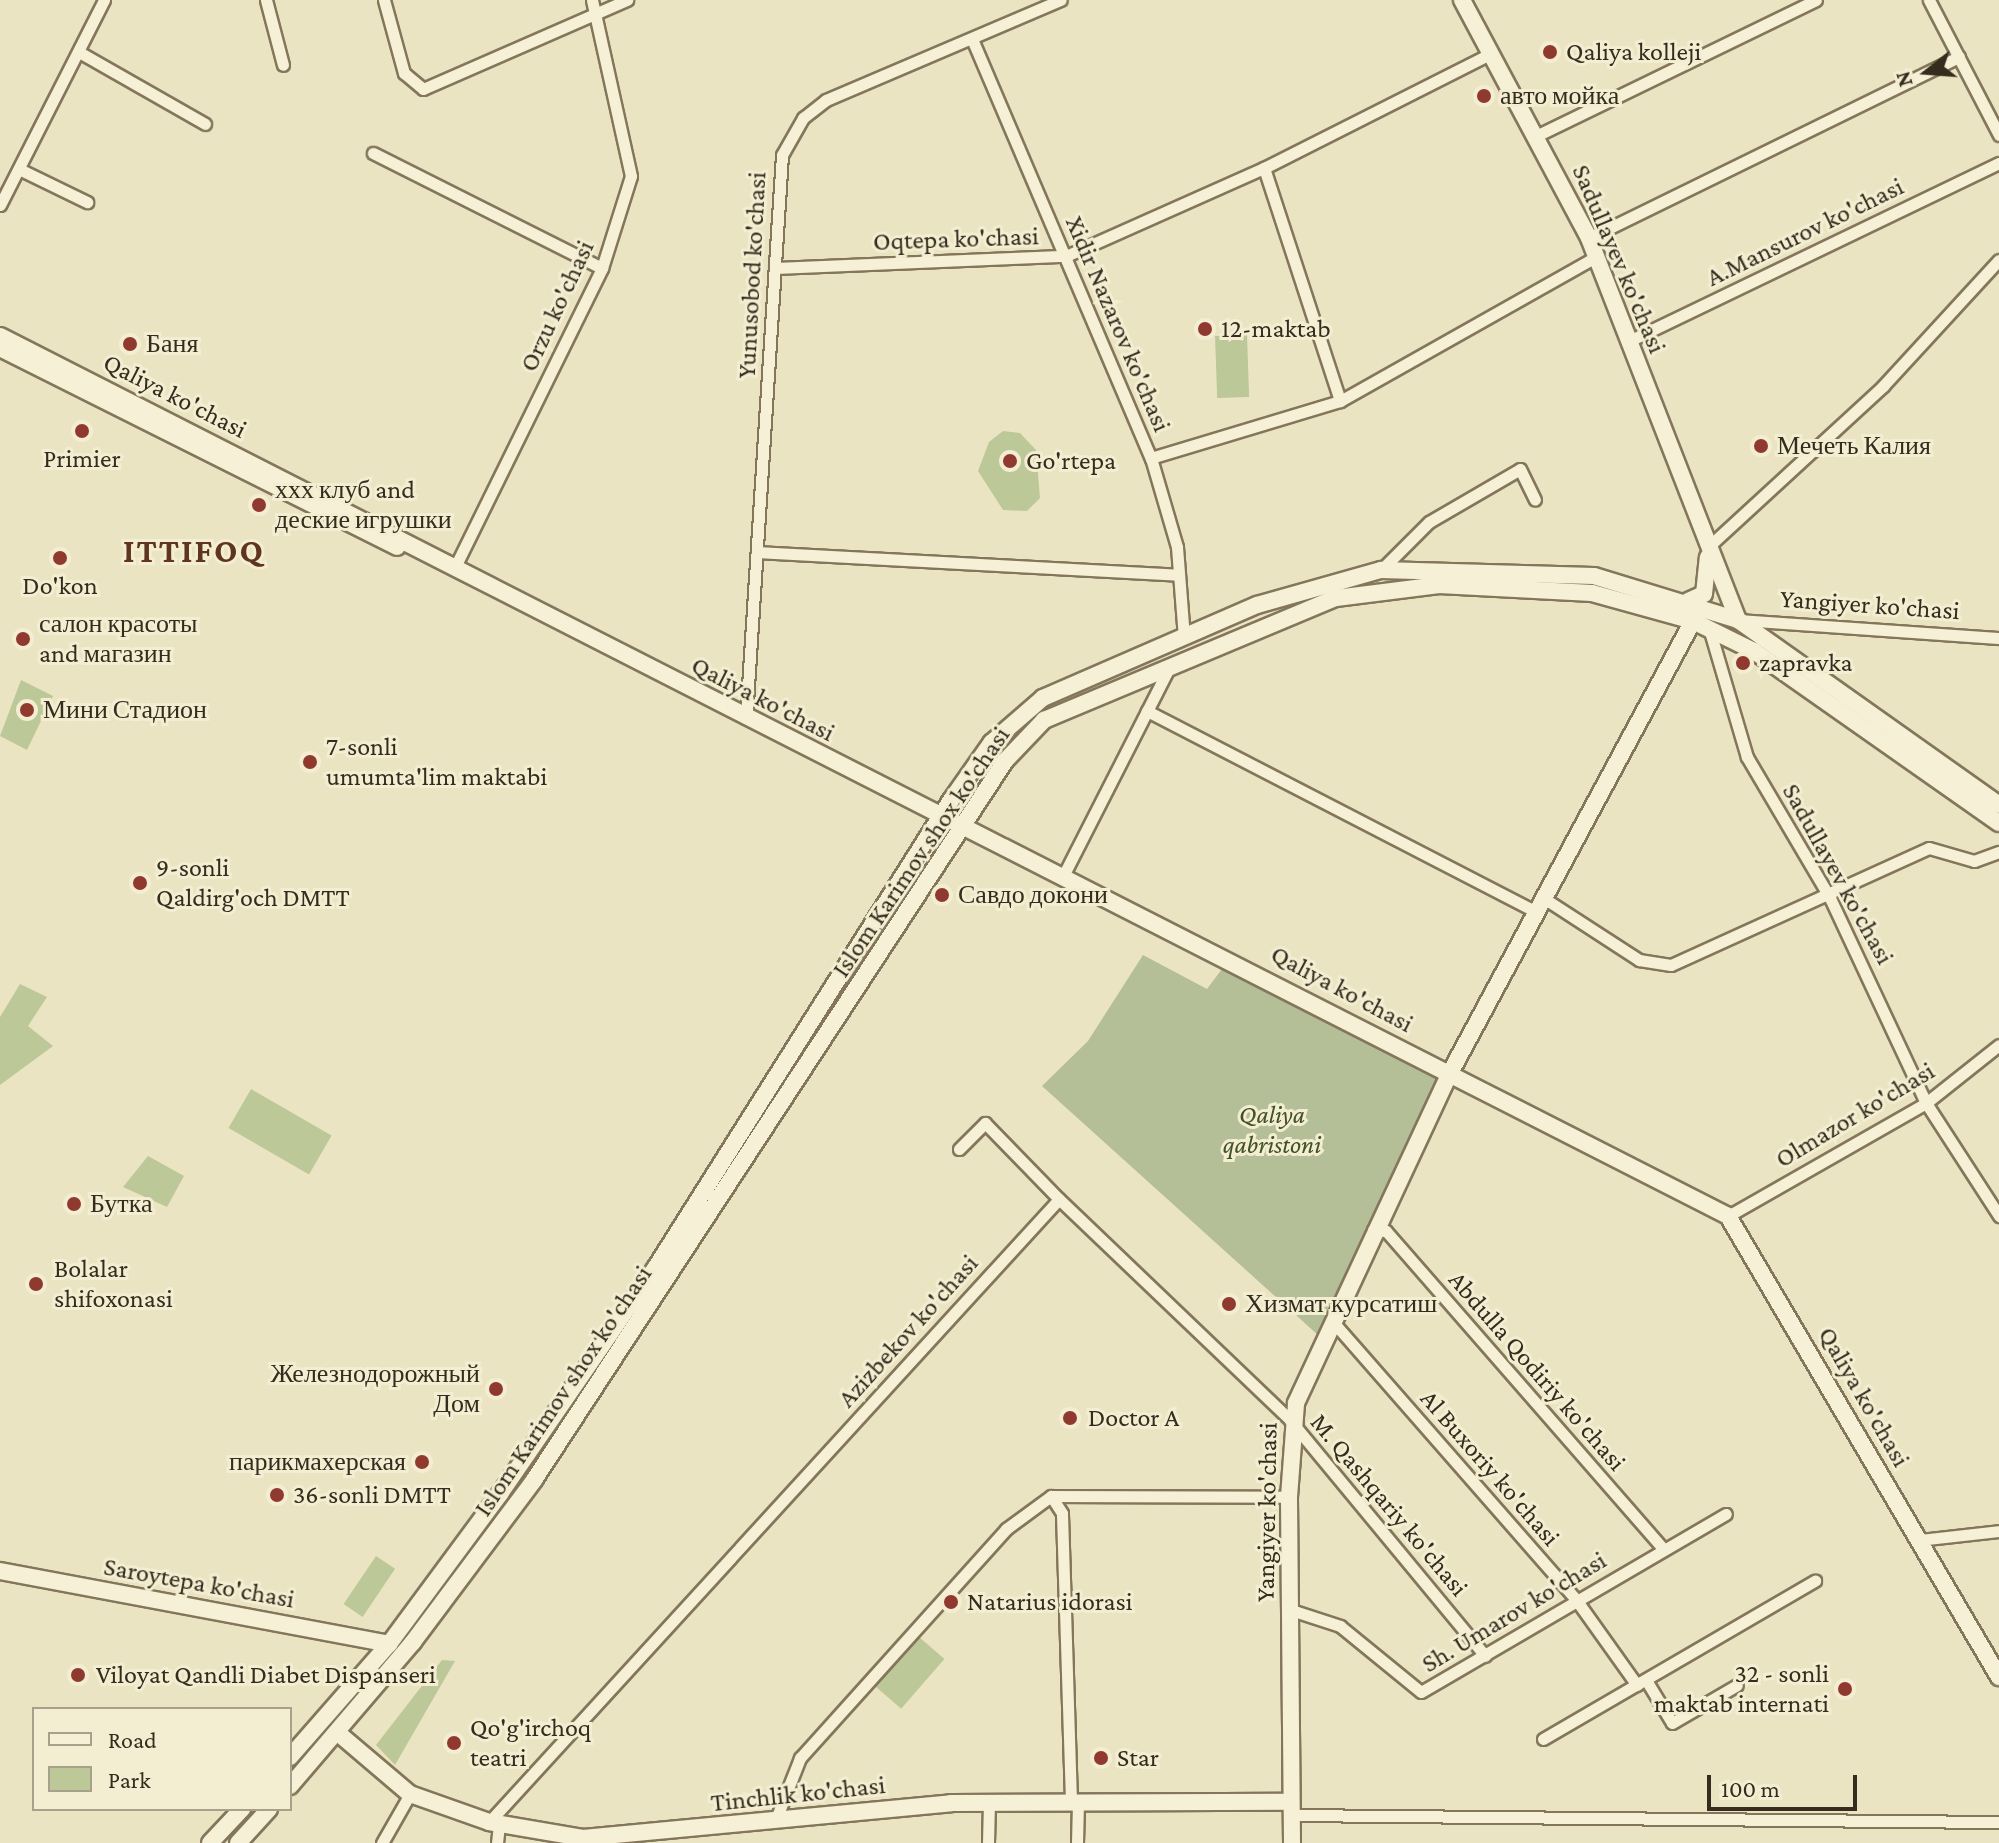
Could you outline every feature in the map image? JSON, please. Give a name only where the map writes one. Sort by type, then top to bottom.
[{"type":"main road","name":"Sadullayev ko'chasi","points":[[1462,0],[1538,135],[1589,238],[1738,620]]},
{"type":"main road","name":"Qaliya ko'chasi","points":[[0,336],[1728,1216],[1999,1677]]},
{"type":"main road","name":"Qaliya ko'chasi","points":[[0,348],[352,526],[454,569]]},
{"type":"main road","name":"Sadullayev ko'chasi","points":[[1688,601],[1708,583],[1708,547]]},
{"type":"main road","name":"Islom Karimov shox ko'chasi","points":[[292,1755],[389,1644],[622,1318],[991,743],[1031,705],[1282,596],[1381,570],[1433,567],[1594,576],[1688,601],[1738,620],[1962,787],[1999,823]]},
{"type":"main road","points":[[1433,567],[1435,586]]},
{"type":"main road","name":"Islom Karimov shox ko'chasi","points":[[292,1784],[338,1733],[534,1480],[960,827],[1032,729],[1171,664],[1336,598],[1435,586],[1592,593],[1701,624],[1962,787],[1999,805]]},
{"type":"main road","name":"Yangiyer ko'chasi","points":[[1292,1843],[1288,1609],[1290,1420],[1373,1230],[1450,1073],[1539,904],[1701,624]]},
{"type":"main road","points":[[622,1318],[635,1321],[635,1329]]},
{"type":"main road","name":"Saroytepa ko'chasi","points":[[0,1571],[389,1644]]},
{"type":"main road","name":"Tinchlik ko'chasi","points":[[338,1733],[410,1794],[494,1823],[583,1838],[989,1802],[1291,1809]]},
{"type":"main road","points":[[210,1843],[240,1811]]},
{"type":"main road","points":[[238,1843],[267,1811]]},
{"type":"street","points":[[0,205],[104,0]]},
{"type":"street","points":[[266,0],[283,65]]},
{"type":"street","points":[[384,0],[404,73],[423,89],[627,0]]},
{"type":"street","name":"Orzu ko'chasi","points":[[454,569],[602,268],[631,176],[598,13],[592,0]]},
{"type":"street","points":[[1538,135],[1816,0]]},
{"type":"street","points":[[1929,0],[1999,135]]},
{"type":"street","name":"Yunusobod ko'chasi","points":[[746,718],[779,168],[803,118],[838,93],[1057,1]]},
{"type":"street","name":"Xidir Nazarov ko'chasi","points":[[972,39],[1151,458],[1177,547],[1184,637]]},
{"type":"street","points":[[79,52],[205,124]]},
{"type":"street","name":"Oqtepa ko'chasi","points":[[775,268],[1066,256],[1264,168],[1492,53]]},
{"type":"street","points":[[1589,238],[1959,57]]},
{"type":"street","points":[[373,153],[602,268]]},
{"type":"street","name":"A.Mansurov ko'chasi","points":[[1629,341],[1999,163]]},
{"type":"street","points":[[1264,168],[1340,401]]},
{"type":"street","points":[[19,169],[87,202]]},
{"type":"street","points":[[1151,458],[1340,401],[1596,257]]},
{"type":"street","points":[[1708,547],[1883,386],[1999,260]]},
{"type":"street","points":[[1381,570],[1429,522],[1520,469],[1535,500]]},
{"type":"street","points":[[757,552],[1177,575]]},
{"type":"street","name":"Yangiyer ko'chasi","points":[[1738,620],[1999,638]]},
{"type":"street","name":"Sadullayev ko'chasi","points":[[1701,624],[1747,757],[1830,898],[1926,1103],[1999,1216]]},
{"type":"street","points":[[1063,876],[1171,664]]},
{"type":"street","points":[[1147,711],[1539,904],[1652,965],[1686,961],[1830,898],[1929,848],[1974,861],[1999,852]]},
{"type":"street","name":"Olmazor ko'chasi","points":[[1728,1216],[1926,1103],[1999,1045]]},
{"type":"street","points":[[959,1149],[985,1123],[1059,1199],[1290,1420]]},
{"type":"street","name":"Azizbekov ko'chasi","points":[[494,1823],[574,1727],[1059,1199]]},
{"type":"street","name":"Abdulla Qodiriy ko'chasi","points":[[1373,1230],[1386,1231],[1663,1549]]},
{"type":"street","name":"Al Buxoriy ko'chasi","points":[[1334,1323],[1577,1601],[1672,1723],[1737,1685]]},
{"type":"street","name":"M. Qashqariy ko'chasi","points":[[1290,1420],[1485,1656]]},
{"type":"street","points":[[776,1819],[800,1758],[1006,1529],[1051,1496],[1289,1497]]},
{"type":"street","points":[[1051,1496],[1062,1513],[1077,1843]]},
{"type":"street","name":"Sh. Umarov ko'chasi","points":[[1288,1609],[1340,1626],[1421,1692],[1726,1514]]},
{"type":"street","points":[[1919,1540],[1999,1531]]},
{"type":"street","points":[[1543,1739],[1815,1581]]},
{"type":"street","points":[[382,1843],[410,1794]]},
{"type":"street","points":[[988,1843],[989,1802]]},
{"type":"street","points":[[1291,1809],[1999,1822]]},
{"type":"street","points":[[494,1823],[497,1843]]},
{"type":"green space","points":[[1247,335],[1249,397],[1217,398],[1215,336]]},
{"type":"green space","name":"Go'rtepa","points":[[1003,431],[1020,433],[1036,450],[1040,498],[1027,511],[1003,510],[978,471],[989,442]]},
{"type":"green space","name":"Мини Стадион","points":[[21,680],[53,696],[27,750],[0,736]]},
{"type":"green space","name":"Qaliya qabristoni","points":[[1143,955],[1207,989],[1222,969],[1438,1079],[1318,1335],[1042,1086],[1088,1041]]},
{"type":"green space","points":[[20,984],[47,997],[28,1026],[53,1046],[0,1085],[0,1017]]},
{"type":"green space","points":[[251,1089],[332,1136],[309,1174],[228,1128]]},
{"type":"green space","points":[[148,1156],[184,1176],[167,1207],[123,1187]]},
{"type":"green space","points":[[376,1556],[395,1569],[363,1617],[344,1604]]},
{"type":"green space","points":[[918,1636],[944,1659],[901,1709],[875,1686]]},
{"type":"green space","points":[[442,1660],[455,1661],[395,1765],[376,1745]]},
{"type":"place","name":"Qaliya kolleji","points":[[1550,52]]},
{"type":"place","name":"авто мойка","points":[[1484,96]]},
{"type":"place","name":"12-maktab","points":[[1205,329]]},
{"type":"place","name":"Баня","points":[[130,344]]},
{"type":"place","name":"Primier","points":[[82,431]]},
{"type":"place","name":"Мечеть Калия","points":[[1761,446]]},
{"type":"place","name":"Go'rtepa","points":[[1010,461]]},
{"type":"place","name":"ххх клуб and деские игрушки","points":[[259,505]]},
{"type":"place","name":"Do'kon","points":[[60,558]]},
{"type":"place","name":"салон красоты and магазин","points":[[23,639]]},
{"type":"place","name":"zapravka","points":[[1743,663]]},
{"type":"place","name":"Мини Стадион","points":[[27,710]]},
{"type":"place","name":"7-sonli umumta'lim maktabi","points":[[310,762]]},
{"type":"place","name":"9-sonli Qaldirg'och DMTT","points":[[140,883]]},
{"type":"place","name":"Савдо докони","points":[[942,895]]},
{"type":"place","name":"Бутка","points":[[74,1204]]},
{"type":"place","name":"Bolalar shifoxonasi","points":[[36,1284]]},
{"type":"place","name":"Хизмат курсатиш","points":[[1229,1304]]},
{"type":"place","name":"Железнодорожный Дом","points":[[496,1389]]},
{"type":"place","name":"Doctor A","points":[[1070,1418]]},
{"type":"place","name":"парикмахерская","points":[[422,1462]]},
{"type":"place","name":"36-sonli DMTT","points":[[277,1495]]},
{"type":"place","name":"Natarius idorasi","points":[[951,1602]]},
{"type":"place","name":"Viloyat Qandli Diabet Dispanseri","points":[[78,1675]]},
{"type":"place","name":"32 - sonli maktab internati","points":[[1845,1689]]},
{"type":"place","name":"Qo'g'irchoq teatri","points":[[454,1743]]},
{"type":"place","name":"Star","points":[[1101,1758]]},
{"type":"district","name":"ITTIFOQ","points":[[194,551]]}]
